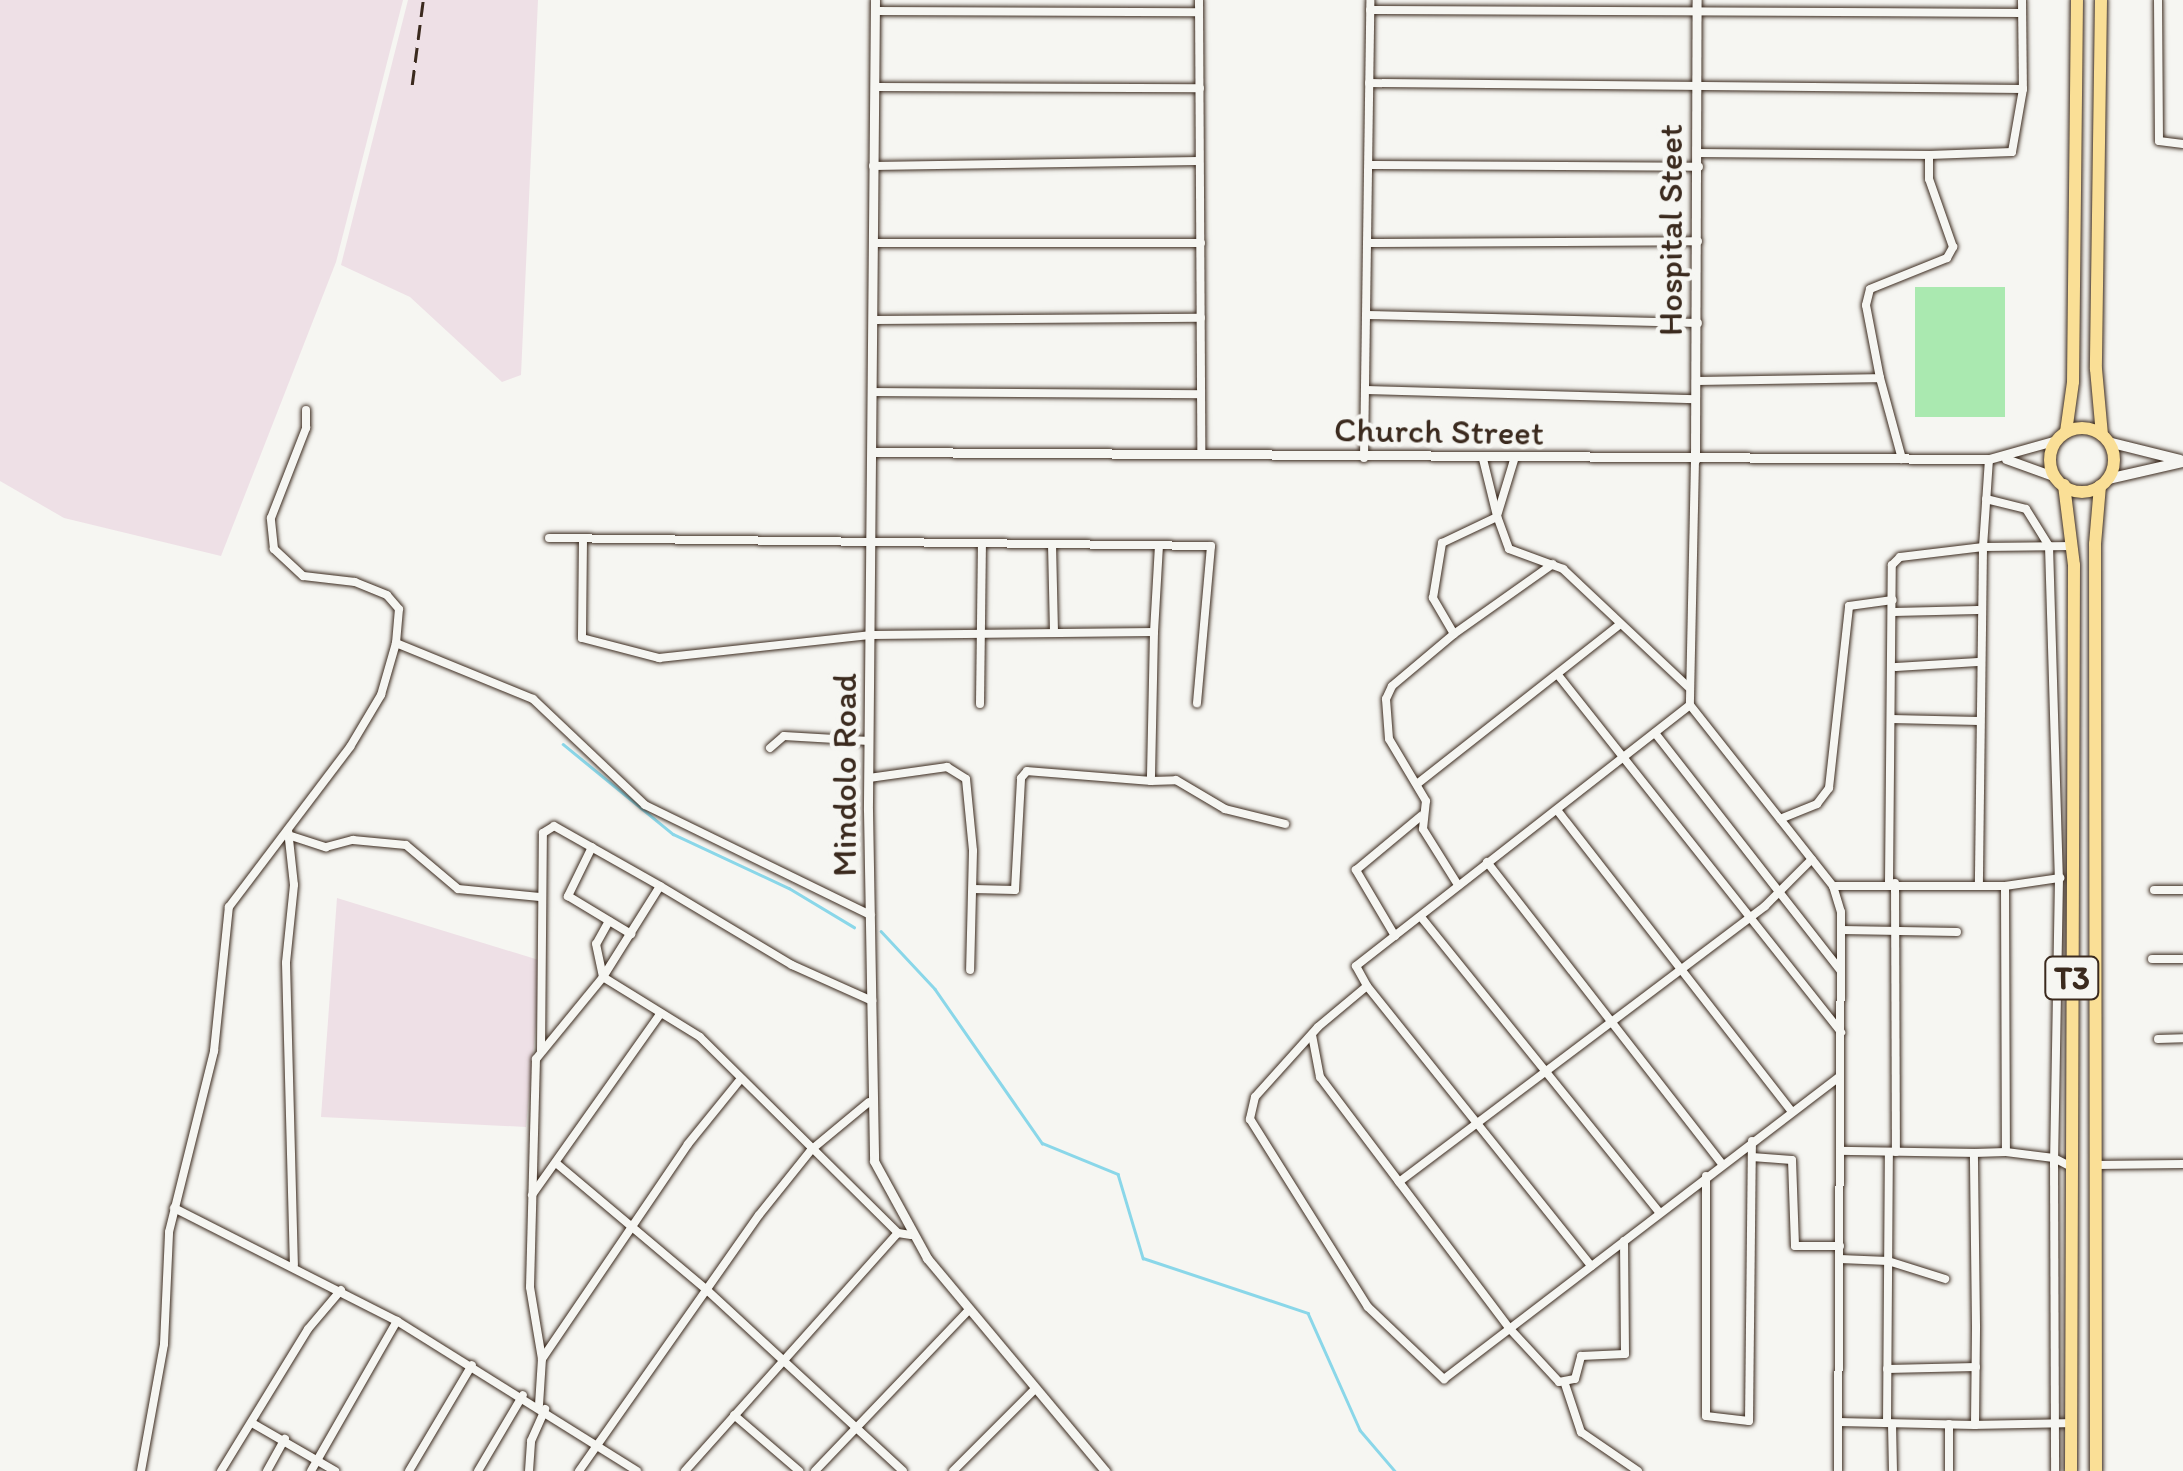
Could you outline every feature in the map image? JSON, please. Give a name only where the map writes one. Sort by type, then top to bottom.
[{"type":"highway","points":[[2077,0],[2074,382],[2061,436],[2050,458],[2060,481],[2082,492],[2104,482],[2114,460],[2105,438],[2096,370],[2101,0]]},
{"type":"highway","points":[[2061,436],[2084,428],[2105,438]]},
{"type":"highway","name":"T3","points":[[2060,481],[2073,546],[2065,875],[2072,1166],[2072,1471]]},
{"type":"highway","name":"T3","points":[[2096,1471],[2095,544],[2104,482]]},
{"type":"main road","points":[[2105,438],[2183,461]]},
{"type":"main road","points":[[2104,482],[2183,461]]},
{"type":"street","points":[[1199,0],[1200,455]]},
{"type":"street","points":[[1698,153],[2012,152],[2023,88],[2022,0]]},
{"type":"street","points":[[2158,0],[2159,141],[2183,144]]},
{"type":"street","points":[[1364,458],[1370,5],[1697,4],[2022,12]]},
{"type":"street","name":"Hospital Steet","points":[[1696,460],[1697,4]]},
{"type":"street","points":[[875,6],[1199,12]]},
{"type":"street","name":"Mindolo Road","points":[[875,6],[874,542],[869,778],[869,1102],[874,1160],[910,1235],[1105,1471]]},
{"type":"street","points":[[1370,83],[2023,88]]},
{"type":"street","points":[[876,86],[1200,88]]},
{"type":"street","points":[[1902,459],[1866,305],[1870,288],[1952,252],[1928,155]]},
{"type":"street","points":[[873,166],[1198,161]]},
{"type":"street","points":[[1369,165],[1699,167]]},
{"type":"street","points":[[1368,243],[1699,241]]},
{"type":"street","points":[[872,243],[1201,243]]},
{"type":"street","points":[[1366,315],[1698,323]]},
{"type":"street","points":[[874,320],[1202,318]]},
{"type":"street","points":[[1696,381],[1880,378]]},
{"type":"street","points":[[1366,390],[1696,399]]},
{"type":"street","points":[[873,392],[1200,394]]},
{"type":"street","points":[[141,1471],[164,1344],[174,1208],[214,1051],[229,908],[288,832],[381,695],[396,643],[398,609],[387,595],[355,582],[303,576],[274,549],[271,518],[306,428],[306,410]]},
{"type":"street","points":[[2006,459],[2061,436]]},
{"type":"street","name":"Church Street","points":[[872,452],[1514,460],[2006,459]]},
{"type":"street","points":[[1483,459],[1497,516],[1514,554],[1553,564],[1688,687]]},
{"type":"street","points":[[2006,459],[2060,481]]},
{"type":"street","points":[[1454,634],[1433,598],[1442,543],[1497,516],[1514,460]]},
{"type":"street","points":[[1696,460],[1690,705],[1832,886],[1842,930],[1838,1471]]},
{"type":"street","points":[[1979,885],[1978,610],[1988,460]]},
{"type":"street","points":[[1986,500],[2026,509],[2049,546],[2065,875],[2054,1158],[2055,1471]]},
{"type":"street","points":[[550,538],[1214,547],[1196,703]]},
{"type":"street","points":[[583,539],[582,638],[588,643],[659,658],[872,635],[1154,632]]},
{"type":"street","points":[[980,704],[982,543]]},
{"type":"street","points":[[1052,544],[1054,633]]},
{"type":"street","points":[[1151,781],[1159,546]]},
{"type":"street","points":[[1894,1471],[1887,1370],[1895,929],[1890,719],[1896,668],[1895,560],[1982,547],[2073,546]]},
{"type":"street","points":[[1395,936],[1356,870],[1421,816],[1426,801],[1389,740],[1386,700],[1392,686],[1454,634],[1553,564]]},
{"type":"street","points":[[1780,819],[1817,804],[1829,788],[1849,606],[1894,600]]},
{"type":"street","points":[[1894,612],[1978,610]]},
{"type":"street","points":[[1417,784],[1619,625]]},
{"type":"street","points":[[396,643],[533,699],[646,806],[872,916]]},
{"type":"street","points":[[1896,668],[1978,662]]},
{"type":"street","points":[[1558,675],[1841,1032]]},
{"type":"street","points":[[1590,1266],[1367,986],[1356,966],[1690,705]]},
{"type":"street","points":[[1890,719],[1979,722]]},
{"type":"street","points":[[1655,733],[1842,971]]},
{"type":"street","points":[[770,748],[784,736],[870,741]]},
{"type":"street","points":[[869,778],[947,767],[966,779],[973,889],[970,970]]},
{"type":"street","points":[[973,889],[1014,890],[1021,778],[1028,771],[1176,780],[1225,809],[1284,824]]},
{"type":"street","points":[[1557,810],[1792,1111]]},
{"type":"street","points":[[1421,816],[1458,886]]},
{"type":"street","points":[[529,1471],[532,1441],[542,1407],[542,1359],[530,1287],[541,1051],[540,897],[547,828],[592,847],[792,965],[872,1001]]},
{"type":"street","points":[[288,832],[326,846],[354,840],[406,845],[458,889],[540,897]]},
{"type":"street","points":[[288,832],[294,885],[286,963],[294,1265]]},
{"type":"street","points":[[592,847],[568,896],[631,934]]},
{"type":"street","points":[[1399,1182],[1748,916],[1812,859]]},
{"type":"street","points":[[1487,862],[1722,1164]]},
{"type":"street","points":[[1832,886],[2005,886],[2065,875]]},
{"type":"street","points":[[541,1051],[603,978],[660,886]]},
{"type":"street","points":[[2005,886],[2006,1152]]},
{"type":"street","points":[[2154,890],[2183,890]]},
{"type":"street","points":[[1420,916],[1660,1213]]},
{"type":"street","points":[[608,921],[596,944],[603,978],[700,1037],[740,1081],[898,1233],[910,1235]]},
{"type":"street","points":[[1842,930],[1957,932]]},
{"type":"street","points":[[2152,960],[2183,959]]},
{"type":"street","points":[[1367,986],[1312,1035],[1254,1097],[1250,1119],[1334,1258],[1374,1314],[1442,1379],[1839,1077]]},
{"type":"street","points":[[532,1195],[660,1014]]},
{"type":"street","points":[[1312,1035],[1320,1077],[1510,1328],[1565,1384],[1581,1432],[1638,1471]]},
{"type":"street","points":[[2158,1039],[2183,1038]]},
{"type":"street","points":[[542,1359],[632,1225],[740,1081]]},
{"type":"street","points":[[579,1471],[596,1442],[811,1150],[869,1102]]},
{"type":"street","points":[[1706,1176],[1706,1416],[1749,1421],[1752,1141]]},
{"type":"street","points":[[1840,1152],[2006,1152],[2054,1158],[2072,1166]]},
{"type":"street","points":[[1974,1153],[1975,1425]]},
{"type":"street","points":[[1752,1156],[1792,1160],[1794,1246],[1840,1246]]},
{"type":"street","points":[[556,1163],[708,1291],[903,1471]]},
{"type":"street","points":[[2096,1165],[2183,1164]]},
{"type":"street","points":[[174,1208],[294,1265],[397,1321],[523,1395],[634,1470]]},
{"type":"street","points":[[686,1471],[898,1233]]},
{"type":"street","points":[[1565,1384],[1575,1378],[1580,1356],[1625,1354],[1624,1240]]},
{"type":"street","points":[[1840,1260],[1888,1261],[1945,1279]]},
{"type":"street","points":[[221,1471],[308,1329],[341,1290]]},
{"type":"street","points":[[816,1471],[970,1309]]},
{"type":"street","points":[[310,1471],[397,1321]]},
{"type":"street","points":[[409,1471],[472,1365]]},
{"type":"street","points":[[1887,1370],[1976,1367]]},
{"type":"street","points":[[953,1471],[1035,1389]]},
{"type":"street","points":[[478,1471],[523,1395]]},
{"type":"street","points":[[734,1415],[799,1471]]},
{"type":"street","points":[[1838,1422],[2072,1423]]},
{"type":"street","points":[[252,1423],[335,1471]]},
{"type":"street","points":[[1949,1424],[1949,1471]]},
{"type":"street","points":[[267,1471],[285,1439]]},
{"type":"street","points":[[1087,1471],[1096,1461]]},
{"type":"shaded area","points":[[0,0],[403,0],[336,262],[221,556],[64,518],[0,481]]},
{"type":"shaded area","points":[[408,0],[538,0],[521,375],[502,382],[410,297],[341,265]]},
{"type":"shaded area","points":[[337,898],[542,961],[526,1127],[321,1117]]},
{"type":"green space","points":[[1915,287],[2005,287],[2005,417],[1915,417]]},
{"type":"waterway","points":[[563,744],[673,834],[789,888],[854,927]]},
{"type":"waterway","points":[[881,931],[935,989],[1042,1143],[1118,1174],[1143,1258],[1308,1313],[1360,1430],[1395,1471]]},
{"type":"railway","points":[[412,85],[423,0]]}]
